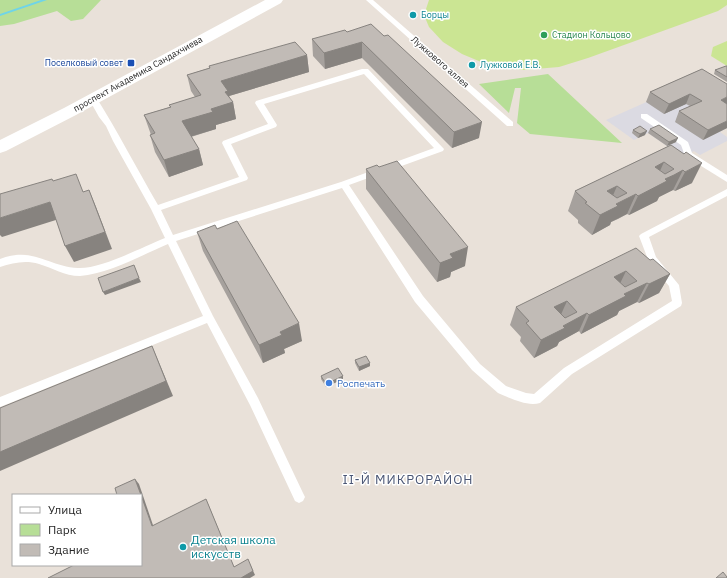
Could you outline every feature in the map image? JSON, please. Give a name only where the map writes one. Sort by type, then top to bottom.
[{"type":"main road","name":"проспект Академика Сандахчиева","points":[[0,147],[276,0]]},
{"type":"lane","name":"Лужкового аллея","points":[[369,0],[510,124]]},
{"type":"lane","points":[[0,263],[10,259],[31,259],[41,261],[66,271],[80,272],[104,267],[171,239],[344,184],[440,149],[365,71],[259,104],[273,126],[226,143],[244,178],[156,209]]},
{"type":"lane","points":[[92,99],[103,117],[110,125],[117,141],[156,209],[209,318],[254,402],[299,497]]},
{"type":"lane","points":[[644,116],[685,144],[688,154],[727,180]]},
{"type":"lane","points":[[344,184],[419,298],[476,367],[502,390],[522,397],[536,399],[568,371],[677,303],[674,285],[652,259],[644,236],[727,192]]},
{"type":"lane","points":[[0,402],[209,318]]},
{"type":"shaded area","points":[[698,79],[727,117],[727,128],[720,132],[727,137],[727,141],[700,155],[694,151],[683,157],[648,133],[634,140],[606,120]]},
{"type":"green space","points":[[0,0],[101,0],[83,19],[71,21],[57,11],[14,24],[0,26]]},
{"type":"green space","name":"Стадион Кольцово","points":[[429,0],[727,0],[727,5],[718,11],[588,58],[559,67],[523,70],[486,64],[462,54],[443,42],[429,27],[424,15]]},
{"type":"green space","points":[[727,41],[727,66],[711,56],[713,47]]},
{"type":"green space","points":[[548,74],[622,143],[530,134],[517,123],[521,88],[515,88],[509,113],[479,84]]},
{"type":"building","points":[[371,24],[384,36],[388,35],[482,122],[454,132],[362,42],[324,53],[312,39],[345,30],[347,32]]},
{"type":"building","points":[[295,42],[307,55],[221,81],[228,91],[225,92],[233,102],[211,109],[213,112],[182,121],[199,149],[164,160],[150,135],[155,133],[144,115],[171,107],[169,105],[201,95],[187,75],[210,68],[209,66]]},
{"type":"building","points":[[726,66],[727,77],[715,70]]},
{"type":"building","points":[[702,69],[727,84],[727,97],[721,100],[727,104],[727,121],[708,130],[679,111],[702,101],[690,94],[669,104],[650,92]]},
{"type":"building","points":[[659,125],[678,138],[669,142],[650,129]]},
{"type":"building","points":[[640,126],[647,131],[640,134],[633,130]]},
{"type":"building","points":[[671,145],[684,154],[686,152],[702,163],[685,172],[683,170],[665,179],[667,181],[638,196],[636,194],[616,204],[618,206],[600,215],[585,203],[587,202],[575,191]],"holes":[[[664,162],[674,169],[665,174],[655,167]],[[617,186],[627,193],[617,198],[607,191]]]},
{"type":"building","points":[[397,161],[468,247],[450,254],[453,258],[440,263],[366,169],[377,165],[379,167]]},
{"type":"building","points":[[76,174],[83,192],[89,190],[105,232],[65,246],[50,202],[0,218],[0,194],[52,179],[53,181]]},
{"type":"building","points":[[237,221],[299,323],[280,332],[282,335],[259,345],[197,232],[215,225],[217,229]]},
{"type":"building","points":[[636,248],[650,260],[653,259],[670,274],[624,294],[626,296],[589,315],[587,313],[563,326],[565,328],[541,340],[526,323],[529,321],[516,307]],"holes":[[[626,271],[637,281],[625,287],[614,277]],[[567,301],[577,312],[565,318],[554,307]]]},
{"type":"building","points":[[134,265],[139,278],[103,292],[98,278]]},
{"type":"building","points":[[152,346],[166,381],[0,452],[0,408]]},
{"type":"building","points":[[366,356],[370,363],[359,367],[355,360]]},
{"type":"building","name":"Роспечать","points":[[338,368],[343,376],[326,384],[321,376]]},
{"type":"building","points":[[135,479],[141,494],[117,494],[115,488]]},
{"type":"building","name":"Детская школа искусств","points":[[142,498],[152,526],[206,499],[234,567],[248,559],[253,571],[241,578],[48,578],[72,566],[142,566]]},
{"type":"building","points":[[723,572],[727,578],[716,578]]},
{"type":"waterway","points":[[0,15],[45,0]]},
{"type":"place","name":"Борцы","points":[[413,15]]},
{"type":"place","name":"Стадион Кольцово","points":[[544,35]]},
{"type":"place","name":"Поселковый совет","points":[[131,63]]},
{"type":"place","name":"Лужковой Е.В.","points":[[472,65]]},
{"type":"place","name":"Роспечать","points":[[329,383]]},
{"type":"place","name":"Детская школа искусств","points":[[183,547]]},
{"type":"district","name":"II-Й МИКРОРАЙОН","points":[[408,479]]}]
